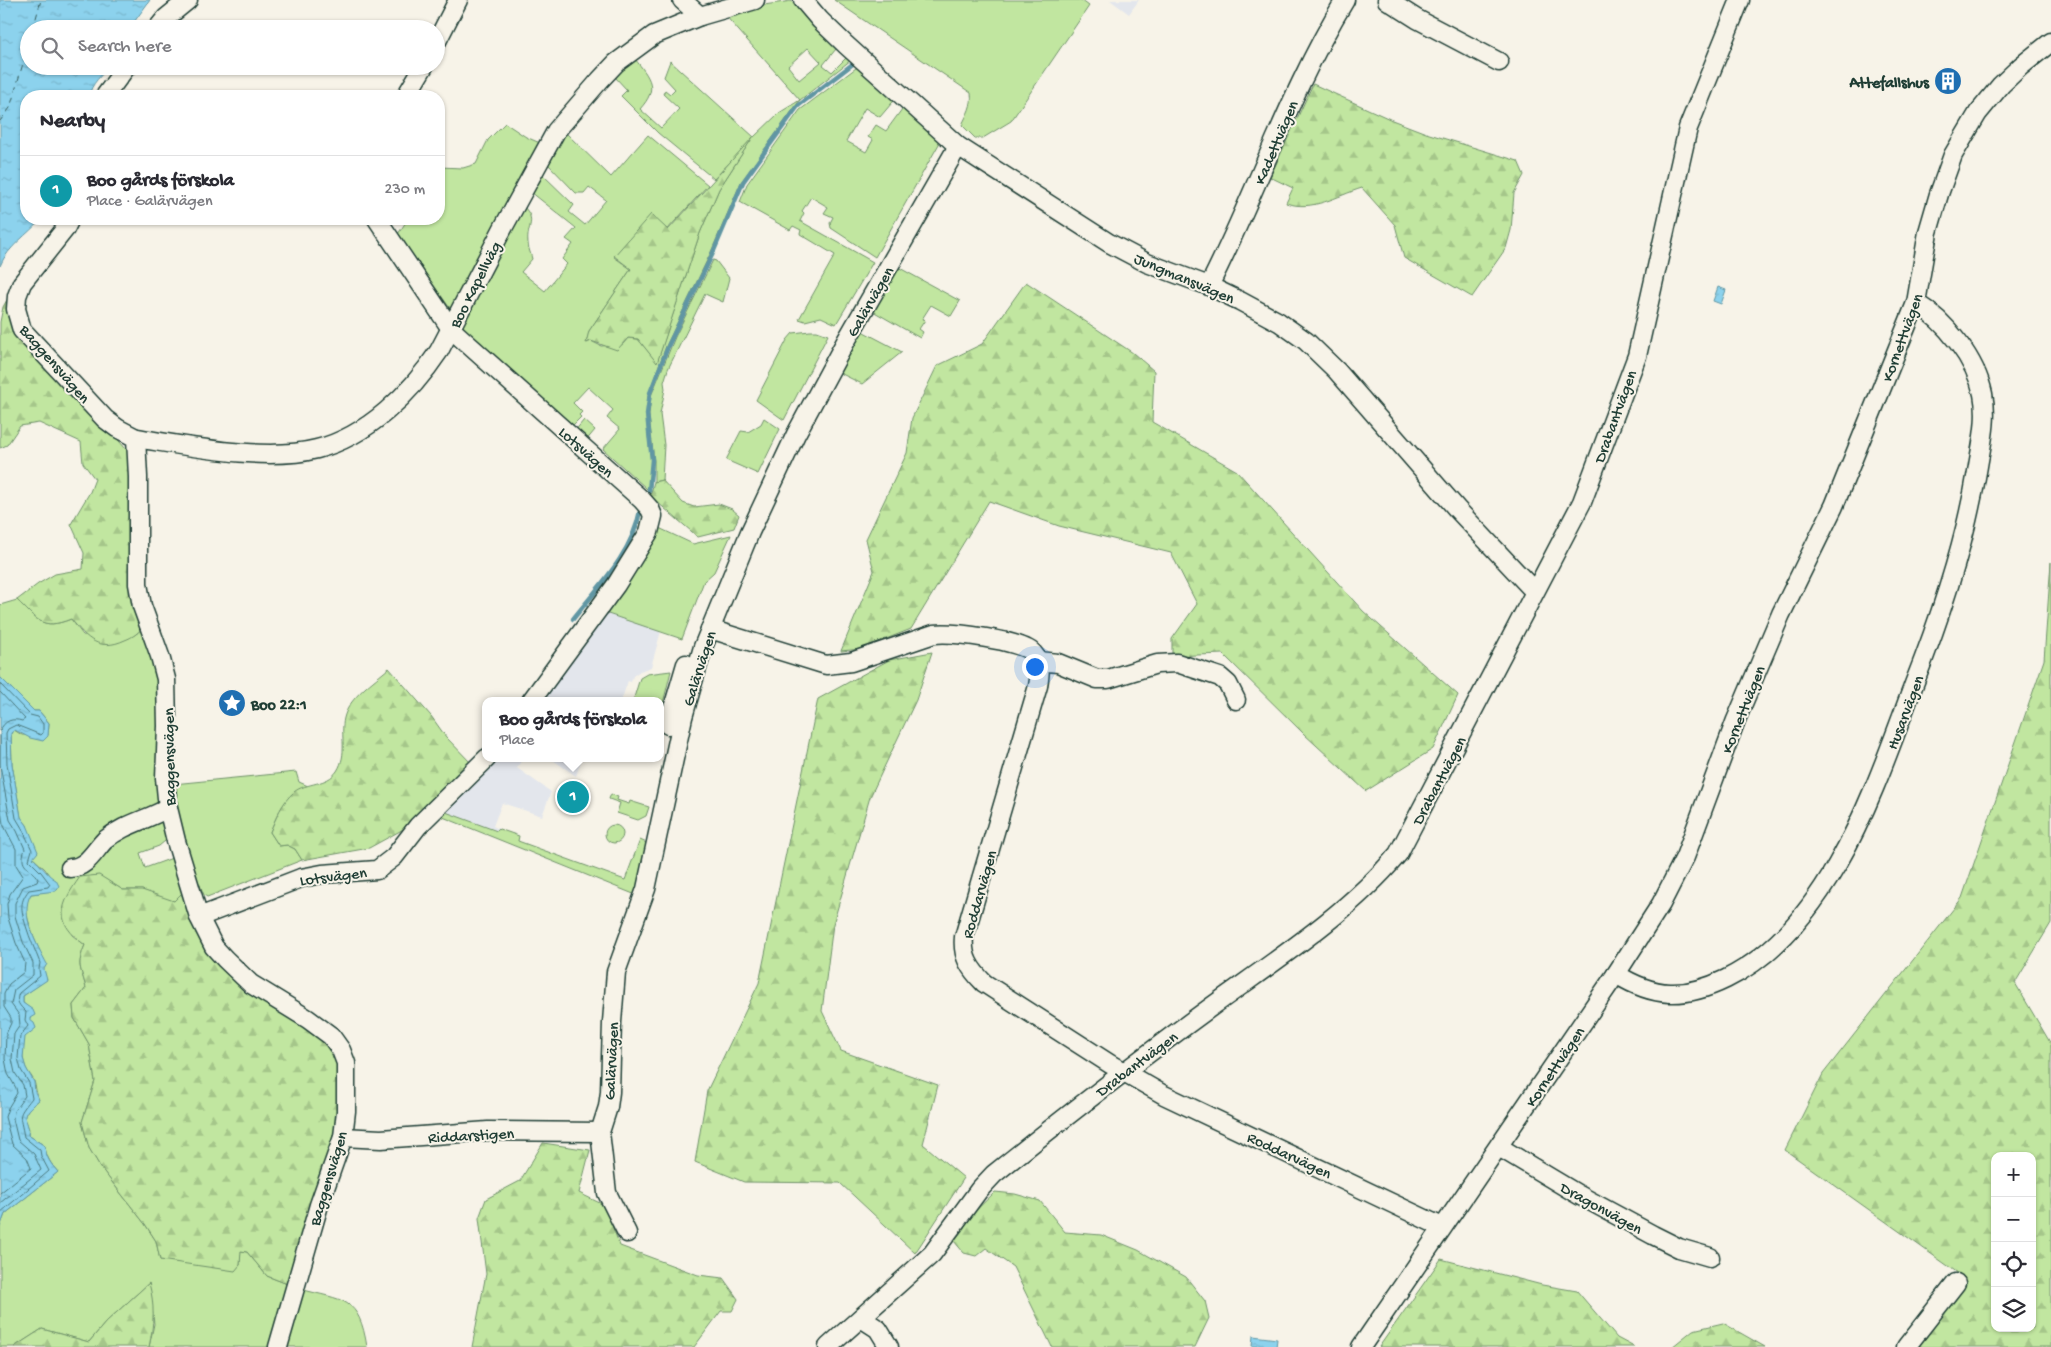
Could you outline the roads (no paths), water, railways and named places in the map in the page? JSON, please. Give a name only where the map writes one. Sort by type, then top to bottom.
[{"type":"street","points":[[164,20],[188,0]]},
{"type":"street","points":[[445,25],[458,0]]},
{"type":"street","points":[[682,0],[700,16]]},
{"type":"street","name":"Boo Kapellväg","points":[[136,438],[183,446],[266,454],[294,453],[326,446],[356,432],[399,400],[428,368],[451,329],[556,131],[616,62],[654,35],[700,16],[755,0]]},
{"type":"street","name":"Jungmansvägen","points":[[803,0],[820,20],[846,45],[958,146],[1109,243],[1147,263],[1210,286],[1279,322],[1320,353],[1456,509],[1534,591]]},
{"type":"street","name":"Kadettvägen","points":[[1210,286],[1252,196],[1291,104],[1345,0]]},
{"type":"street","points":[[1387,0],[1417,19],[1499,62]]},
{"type":"street","name":"Drabantvägen","points":[[828,1347],[932,1254],[979,1190],[994,1174],[1123,1071],[1303,940],[1366,888],[1398,854],[1582,502],[1637,356],[1688,128],[1740,0]]},
{"type":"street","name":"Kornettvägen","points":[[1361,1347],[1499,1147],[1661,904],[1685,857],[1736,720],[1781,614],[1834,506],[1916,303],[1928,232],[1953,155],[1978,112],[2001,85],[2051,42]]},
{"type":"street","points":[[109,90],[120,75]]},
{"type":"street","points":[[410,90],[419,75]]},
{"type":"street","name":"Galärvägen","points":[[627,1233],[606,1193],[600,1132],[608,1107],[610,1092],[616,972],[646,889],[683,717],[703,647],[750,532],[796,434],[846,341],[958,146]]},
{"type":"street","name":"Baggensvägen","points":[[67,225],[22,283],[16,296],[18,320],[22,330],[106,419],[117,428],[136,438],[138,584],[142,606],[166,679],[168,726],[165,778],[168,808],[199,917],[214,947],[251,984],[308,1019],[331,1036],[341,1050],[346,1063],[348,1083],[343,1137],[319,1205],[278,1347]]},
{"type":"street","name":"Lotsvägen","points":[[381,225],[451,329],[650,509],[652,516],[649,532],[632,560],[534,697]]},
{"type":"street","name":"Husarvägen","points":[[1616,974],[1641,989],[1661,993],[1680,993],[1714,985],[1744,970],[1762,957],[1810,905],[1828,880],[1860,821],[1885,762],[1954,574],[1974,492],[1983,438],[1985,414],[1983,394],[1977,373],[1944,325],[1934,314],[1916,303]]},
{"type":"street","points":[[710,629],[826,666],[851,662],[934,634],[956,633],[1021,645],[1032,651],[1038,660],[1058,663],[1097,679],[1108,679],[1157,664],[1176,663],[1220,677],[1228,684],[1236,700]]},
{"type":"street","name":"Roddarvägen","points":[[1038,660],[1040,669],[1038,686],[964,937],[964,955],[967,964],[984,984],[1164,1095],[1442,1227]]},
{"type":"street","name":"Lotsvägen","points":[[199,917],[301,878],[322,874],[377,870],[394,857],[418,826],[483,762]]},
{"type":"street","points":[[70,868],[77,868],[88,861],[104,842],[126,826],[154,816],[168,808]]},
{"type":"street","name":"Riddarstigen","points":[[343,1137],[381,1139],[488,1131],[600,1132]]},
{"type":"street","name":"Dragonvägen","points":[[1499,1147],[1579,1196],[1679,1248],[1710,1257]]},
{"type":"street","points":[[1906,1347],[1956,1283]]},
{"type":"street","points":[[861,1318],[878,1329],[889,1347]]},
{"type":"water","points":[[0,0],[150,0],[136,20],[20,20],[20,75],[102,75],[94,83],[91,90],[20,90],[20,225],[36,225],[8,252],[0,266]]},
{"type":"water","points":[[1718,287],[1726,290],[1721,304],[1713,301]]},
{"type":"water","points":[[0,677],[34,711],[39,711],[49,723],[48,736],[43,741],[30,738],[15,730],[11,733],[12,764],[21,817],[27,825],[38,852],[33,858],[56,880],[59,886],[56,891],[31,894],[28,902],[28,920],[34,939],[47,964],[44,969],[47,980],[23,996],[23,1003],[33,1010],[35,1015],[30,1020],[36,1028],[25,1037],[23,1058],[34,1082],[35,1092],[39,1100],[31,1106],[25,1115],[28,1135],[45,1146],[49,1160],[58,1172],[5,1214],[0,1227]]},
{"type":"water","points":[[1253,1336],[1277,1339],[1276,1347],[1252,1346]]},
{"type":"waterway","points":[[649,491],[652,460],[647,414],[650,393],[669,344],[712,255],[743,182],[798,106],[854,63]]},
{"type":"waterway","points":[[573,619],[604,582],[622,555],[636,527],[640,511]]},
{"type":"place","name":"Attefallshus","points":[[1948,81]]},
{"type":"place","name":"Boo 22:1","points":[[232,703]]},
{"type":"place","name":"Boo gårds förskola","points":[[573,797]]}]
